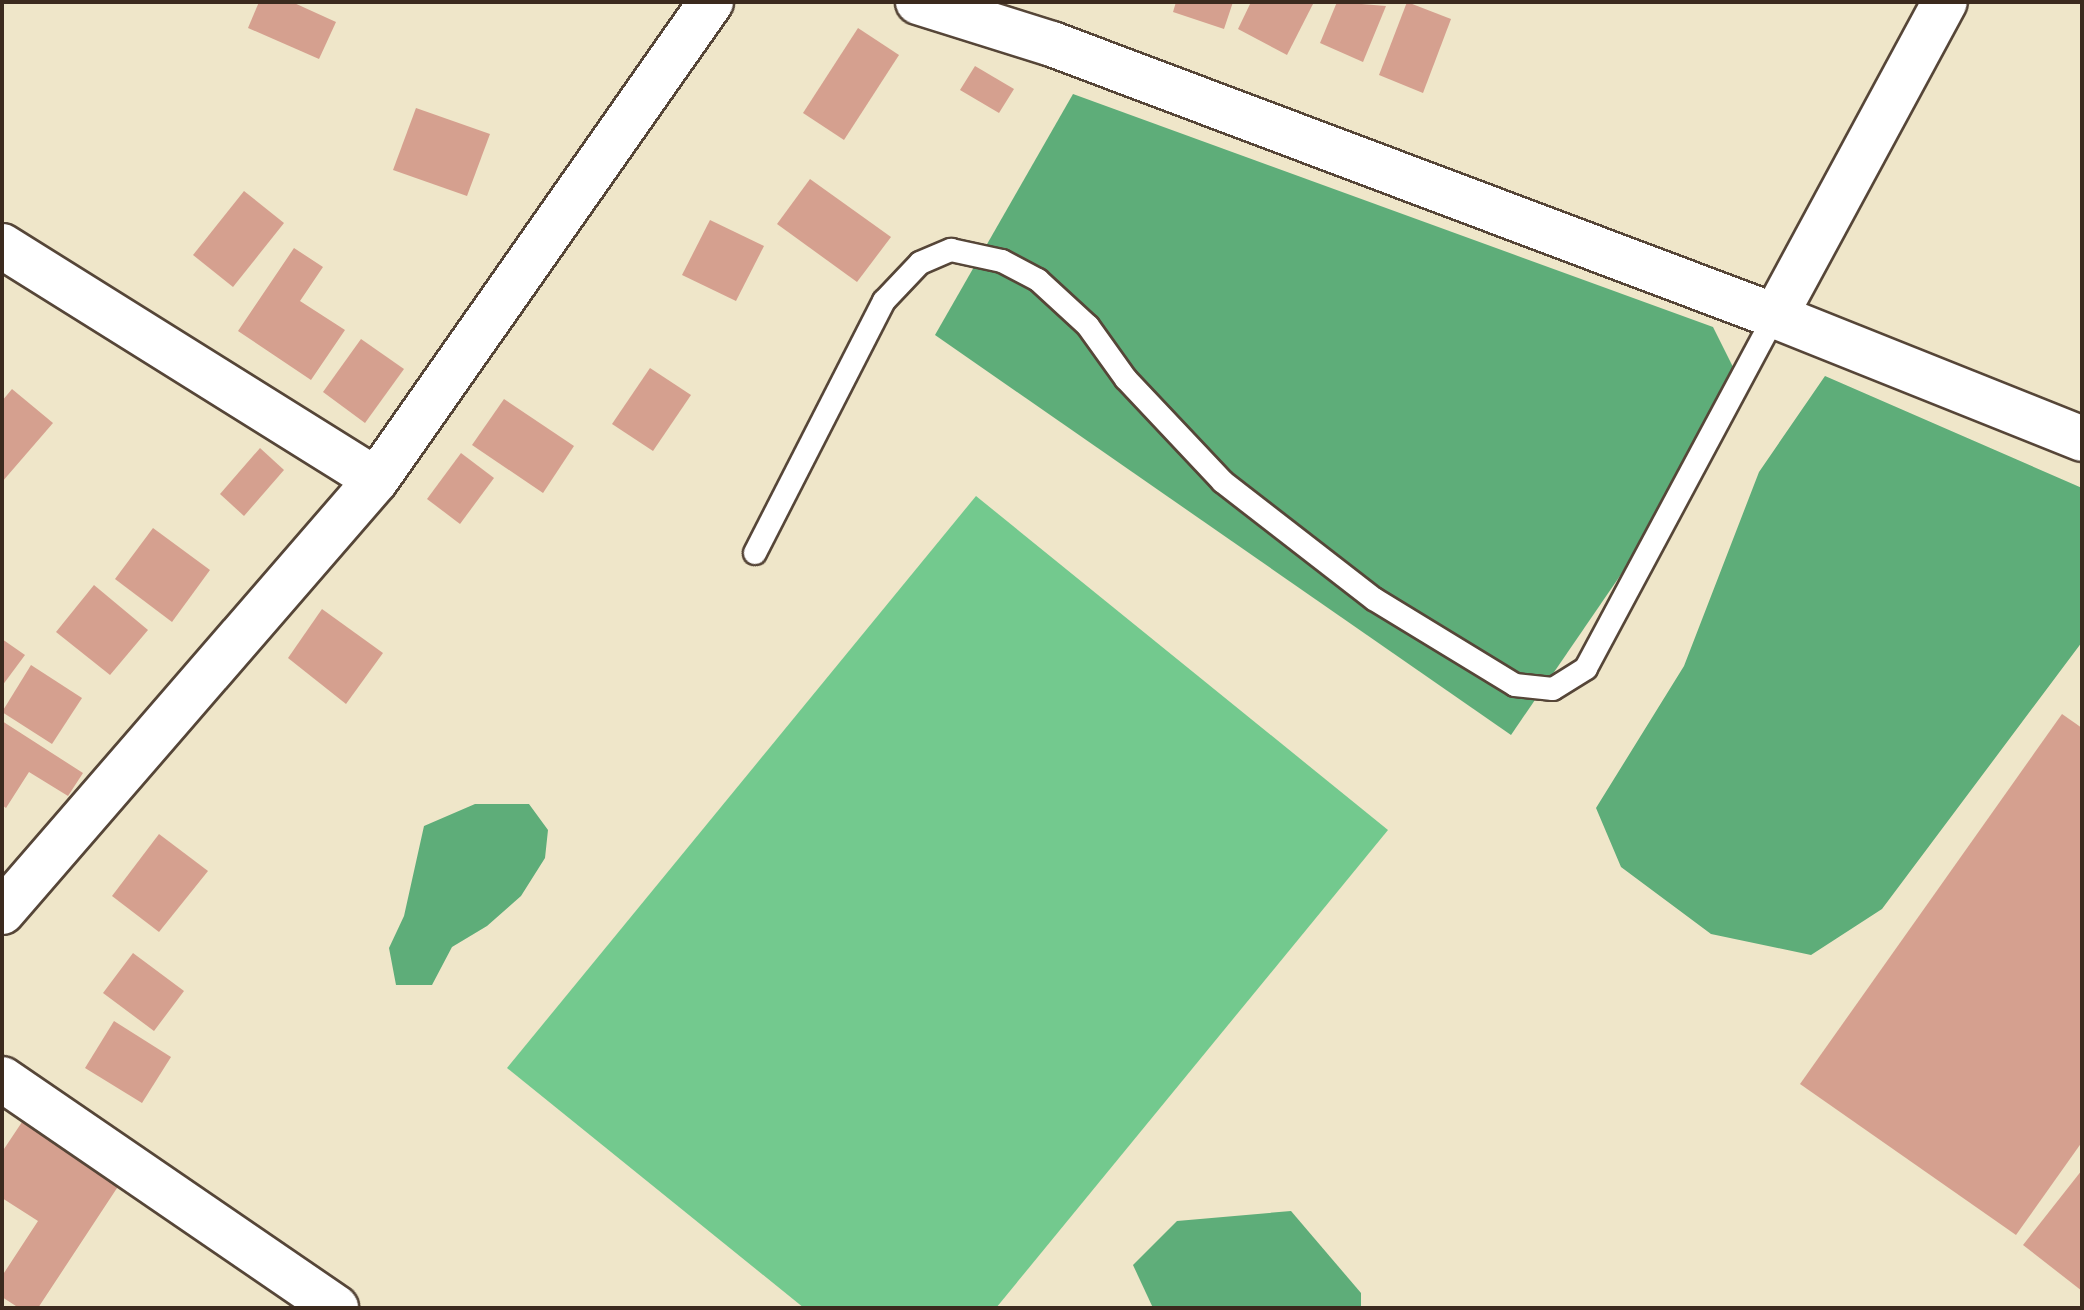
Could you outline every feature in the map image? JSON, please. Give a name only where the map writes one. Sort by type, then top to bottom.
[{"type":"street","points":[[2,912],[376,480],[711,2]]},
{"type":"street","points":[[918,2],[1052,44],[1775,316],[2082,439]]},
{"type":"street","points":[[1775,316],[1945,2]]},
{"type":"street","points":[[2,246],[376,480]]},
{"type":"street","points":[[2,1079],[336,1308]]},
{"type":"lane","points":[[755,553],[884,301],[920,263],[951,250],[1002,261],[1038,280],[1088,326],[1126,379],[1223,482],[1374,599],[1515,685],[1553,689],[1586,668],[1775,316]]},
{"type":"green space","points":[[1073,94],[1713,327],[1737,375],[1661,516],[1511,735],[935,335]]},
{"type":"green space","points":[[1825,376],[2082,488],[2082,642],[1882,909],[1811,955],[1711,934],[1621,867],[1596,808],[1684,666],[1759,472]]},
{"type":"green space","points":[[976,496],[1388,830],[996,1308],[804,1308],[507,1068]]},
{"type":"green space","points":[[475,804],[529,804],[548,830],[545,858],[521,896],[487,926],[452,947],[432,985],[396,985],[389,948],[404,916],[424,826]]},
{"type":"green space","points":[[1291,1211],[1361,1293],[1361,1308],[1153,1308],[1133,1265],[1177,1221]]},
{"type":"building","points":[[259,2],[292,2],[336,22],[319,59],[248,28]]},
{"type":"building","points":[[1176,2],[1233,2],[1224,29],[1173,12]]},
{"type":"building","points":[[1251,2],[1314,2],[1287,55],[1238,29]]},
{"type":"building","points":[[1337,2],[1386,6],[1363,62],[1320,43]]},
{"type":"building","points":[[1407,2],[1451,19],[1423,93],[1379,75]]},
{"type":"building","points":[[858,28],[899,55],[844,140],[803,113]]},
{"type":"building","points":[[975,66],[1014,89],[999,113],[960,90]]},
{"type":"building","points":[[416,108],[490,134],[467,196],[393,170]]},
{"type":"building","points":[[810,179],[891,237],[857,282],[777,224]]},
{"type":"building","points":[[244,191],[284,223],[233,287],[193,255]]},
{"type":"building","points":[[710,220],[764,246],[736,301],[682,275]]},
{"type":"building","points":[[294,248],[323,267],[300,301],[345,330],[311,380],[238,331]]},
{"type":"building","points":[[361,339],[404,369],[365,423],[323,392]]},
{"type":"building","points":[[650,368],[691,395],[653,451],[612,424]]},
{"type":"building","points":[[12,389],[53,423],[2,482],[2,401]]},
{"type":"building","points":[[504,399],[574,446],[543,493],[472,445]]},
{"type":"building","points":[[260,448],[284,470],[244,516],[220,494]]},
{"type":"building","points":[[461,453],[494,478],[460,524],[427,499]]},
{"type":"building","points":[[153,528],[210,570],[172,622],[115,579]]},
{"type":"building","points":[[94,585],[148,630],[110,675],[56,632]]},
{"type":"building","points":[[322,609],[383,653],[346,704],[288,658]]},
{"type":"building","points":[[2,639],[25,655],[2,686]]},
{"type":"building","points":[[31,665],[82,698],[52,744],[2,712]]},
{"type":"building","points":[[2062,714],[2082,728],[2082,1142],[2016,1235],[1800,1084]]},
{"type":"building","points":[[2,721],[83,773],[68,796],[29,772],[6,808],[2,805]]},
{"type":"building","points":[[159,834],[208,871],[159,932],[112,896]]},
{"type":"building","points":[[133,953],[184,991],[154,1031],[103,993]]},
{"type":"building","points":[[114,1021],[171,1057],[142,1103],[85,1068]]},
{"type":"building","points":[[22,1122],[119,1185],[38,1308],[19,1308],[2,1297],[2,1276],[38,1221],[2,1198],[2,1152]]},
{"type":"building","points":[[2082,1170],[2082,1291],[2023,1245]]}]
